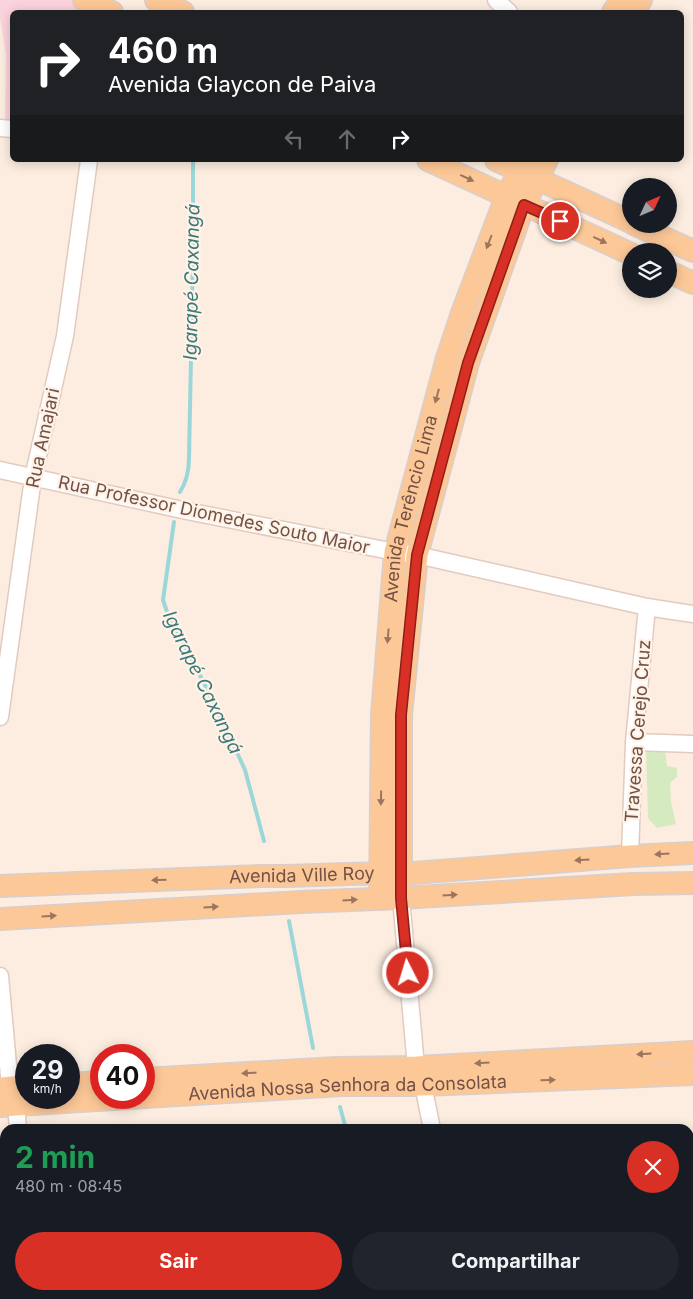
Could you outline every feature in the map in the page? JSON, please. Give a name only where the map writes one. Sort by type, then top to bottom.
[{"type":"main road","points":[[84,0],[107,9]]},
{"type":"main road","points":[[156,0],[177,10]]},
{"type":"main road","points":[[617,10],[632,3]]},
{"type":"main road","points":[[432,162],[622,250]]},
{"type":"main road","points":[[506,162],[532,167],[622,217]]},
{"type":"main road","name":"Avenida Terêncio Lima","points":[[380,898],[382,715],[395,552],[447,358],[462,313],[532,167]]},
{"type":"main road","name":"Avenida Terêncio Lima","points":[[401,898],[401,715],[417,555],[468,363],[482,321],[515,201]]},
{"type":"main road","points":[[654,233],[693,251]]},
{"type":"main road","points":[[677,276],[693,283]]},
{"type":"main road","points":[[462,313],[482,321]]},
{"type":"main road","name":"Avenida Ville Roy","points":[[0,886],[260,876],[401,874],[630,856],[693,853]]},
{"type":"main road","name":"Avenida Ville Roy","points":[[0,919],[634,884],[693,883]]},
{"type":"main road","name":"Avenida Nossa Senhora da Consolata","points":[[419,1076],[693,1052]]},
{"type":"main road","name":"Avenida Nossa Senhora da Consolata","points":[[11,1094],[339,1076],[693,1074]]},
{"type":"main road","name":"Avenida Nossa Senhora da Consolata","points":[[155,1079],[299,1079]]},
{"type":"street","points":[[496,0],[507,10]]},
{"type":"street","name":"Rua Amajari","points":[[0,717],[33,478],[65,336],[89,162]]},
{"type":"street","name":"Rua Professor Diomedes Souto Maior","points":[[0,470],[187,511],[417,555],[647,607],[693,614]]},
{"type":"street","name":"Travessa Cerejo Cruz","points":[[630,856],[634,742],[647,607]]},
{"type":"street","points":[[634,742],[693,744]]},
{"type":"street","name":"Avenida Terêncio Lima","points":[[401,898],[419,1076],[431,1124]]},
{"type":"street","points":[[0,976],[11,1094],[17,1124]]},
{"type":"shaded area","points":[[0,0],[84,0],[100,10],[10,10],[10,122],[5,122],[6,55],[0,18]]},
{"type":"green space","points":[[646,749],[665,749],[667,766],[677,768],[677,777],[670,783],[671,802],[676,824],[657,828],[648,818]]},
{"type":"waterway","name":"Igarapé Caxangá","points":[[180,492],[186,480],[189,463],[193,162]]},
{"type":"waterway","name":"Igarapé Caxangá","points":[[174,522],[163,600],[167,612],[204,683],[245,770],[264,841]]},
{"type":"waterway","name":"Igarapé Caxangá","points":[[289,921],[313,1048]]},
{"type":"waterway","name":"Igarapé Caxangá","points":[[340,1107],[345,1124]]},
{"type":"route","points":[[408,973],[401,898],[401,715],[417,555],[468,363],[524,205],[560,221]]}]
